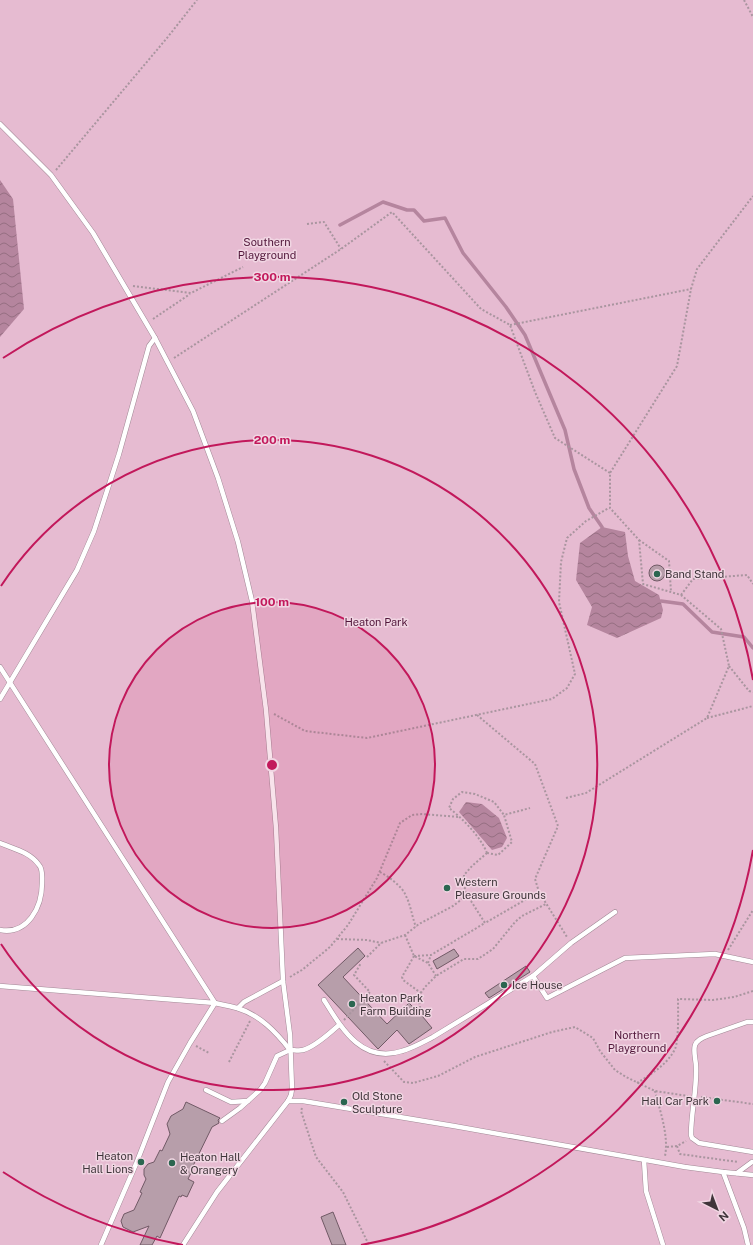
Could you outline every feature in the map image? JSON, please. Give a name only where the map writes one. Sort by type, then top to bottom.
[{"type":"lane","points":[[0,124],[51,175],[93,233],[156,338],[193,411],[218,478],[238,542],[252,601],[266,710],[276,828],[283,981],[290,1035],[292,1089],[288,1101],[217,1192],[183,1245]]},
{"type":"lane","points":[[0,699],[77,570],[94,531],[119,454],[150,346],[156,338]]},
{"type":"lane","points":[[0,667],[216,1003]]},
{"type":"lane","points":[[0,843],[31,856],[41,866],[42,890],[40,903],[35,914],[25,924],[9,932],[0,930]]},
{"type":"lane","points":[[324,1000],[339,1025],[357,1044],[376,1053],[390,1054],[401,1052],[418,1045],[533,976],[571,943],[615,912]]},
{"type":"lane","points":[[533,976],[547,998],[625,958],[715,954],[753,962]]},
{"type":"lane","points":[[238,1008],[244,1002],[283,981]]},
{"type":"lane","points":[[0,986],[216,1003],[238,1008],[268,1025],[279,1035],[290,1050]]},
{"type":"lane","points":[[101,1245],[136,1164],[168,1082],[190,1043],[216,1003]]},
{"type":"lane","points":[[737,1173],[753,1163],[752,1152],[699,1143],[692,1138],[691,1131],[695,1097],[696,1069],[695,1048],[698,1040],[701,1038],[747,1022],[753,1022]]},
{"type":"lane","points":[[222,1121],[249,1101],[260,1090],[265,1083],[277,1056],[290,1050],[302,1050],[308,1048],[329,1034],[339,1025]]},
{"type":"lane","points":[[206,1090],[231,1102],[249,1101]]},
{"type":"lane","points":[[288,1101],[303,1101],[644,1160],[753,1175]]},
{"type":"lane","points":[[644,1160],[646,1191],[663,1245]]},
{"type":"lane","points":[[723,1172],[744,1228],[748,1245]]},
{"type":"path","points":[[51,175],[167,38],[196,0]]},
{"type":"path","points":[[744,0],[753,17]]},
{"type":"path","points":[[671,592],[670,561],[639,540],[610,508],[610,473],[677,366],[691,289],[697,269],[753,196]]},
{"type":"path","points":[[168,362],[341,249],[392,212],[481,309],[510,325],[691,289]]},
{"type":"path","points":[[307,224],[324,222],[341,249]]},
{"type":"path","points":[[146,323],[191,293],[243,267]]},
{"type":"path","points":[[124,286],[191,293]]},
{"type":"path","points":[[510,325],[535,392],[555,438],[610,473]]},
{"type":"path","points":[[266,710],[305,731],[367,738],[552,699],[567,688],[575,674],[559,602],[560,562],[567,538],[586,521],[610,508]]},
{"type":"path","points":[[639,540],[643,584],[681,596],[721,629],[730,666],[749,691],[753,692]]},
{"type":"path","points":[[681,596],[693,579],[747,575],[753,584]]},
{"type":"path","points":[[707,718],[730,666]]},
{"type":"path","points":[[566,798],[586,793],[707,718],[753,706]]},
{"type":"path","points":[[477,715],[535,764],[558,826],[535,879],[539,892],[571,943]]},
{"type":"path","points":[[462,792],[475,794],[494,802],[504,815],[512,842],[498,855],[487,853],[484,845],[459,816],[449,808],[453,799],[462,792]]},
{"type":"path","points":[[504,815],[530,808]]},
{"type":"path","points":[[283,981],[302,970],[330,947],[348,925],[380,872],[400,823],[412,815],[459,816]]},
{"type":"path","points":[[485,923],[471,901],[466,896],[464,875],[487,853]]},
{"type":"path","points":[[380,872],[390,877],[406,894],[416,926]]},
{"type":"path","points":[[414,956],[431,956],[539,892]]},
{"type":"path","points":[[367,957],[381,943],[405,935],[416,926],[453,906],[466,896]]},
{"type":"path","points":[[421,1012],[418,996],[436,976],[464,959],[478,959],[493,949],[515,922],[522,916],[546,904]]},
{"type":"path","points":[[724,955],[753,910]]},
{"type":"path","points":[[405,935],[414,956],[428,963],[436,976]]},
{"type":"path","points":[[337,939],[367,940],[381,943]]},
{"type":"path","points":[[414,956],[402,977],[403,980],[421,993]]},
{"type":"path","points":[[428,963],[431,956]]},
{"type":"path","points":[[339,1025],[370,992],[354,975],[361,963]]},
{"type":"path","points":[[637,1083],[653,1073],[667,1060],[675,1048],[678,1027],[678,999],[713,1000],[734,997],[753,990]]},
{"type":"path","points":[[229,1062],[249,1023]]},
{"type":"path","points":[[376,1053],[404,1082],[413,1084],[438,1076],[475,1057],[552,1032],[575,1027],[593,1038],[600,1051],[615,1070],[637,1083],[655,1091],[753,1104]]},
{"type":"path","points":[[203,1050],[209,1053]]},
{"type":"path","points":[[655,1091],[667,1147],[664,1163]]},
{"type":"path","points":[[303,1101],[302,1111],[316,1157],[343,1192],[369,1245]]},
{"type":"path","points":[[667,1147],[677,1146],[692,1138]]},
{"type":"path","points":[[677,1146],[680,1154],[722,1161],[753,1163]]},
{"type":"green space","name":"Heaton Park","points":[[0,0],[753,0],[753,1245],[0,1245]]},
{"type":"water","points":[[0,180],[13,199],[24,309],[0,337]]},
{"type":"water","points":[[602,527],[625,532],[628,556],[635,581],[659,595],[663,610],[661,618],[617,638],[587,625],[592,607],[576,580],[580,543]]},
{"type":"water","points":[[466,802],[482,804],[499,818],[507,838],[502,847],[492,850],[459,812]]},
{"type":"building","name":"Band Stand","points":[[654,565],[660,565],[665,570],[663,579],[660,581],[654,581],[649,576],[649,570]]},
{"type":"building","name":"Heaton Park Farm Building","points":[[358,948],[365,956],[343,977],[387,1024],[409,1003],[418,1011],[432,1028],[409,1044],[397,1030],[378,1049],[318,985]]},
{"type":"building","points":[[454,949],[459,956],[437,969],[433,961]]},
{"type":"building","points":[[526,966],[530,972],[489,998],[485,993]]},
{"type":"building","name":"Heaton Hall & Orangery","points":[[186,1102],[220,1118],[218,1120],[219,1123],[212,1127],[193,1166],[194,1167],[188,1179],[194,1182],[187,1197],[182,1195],[181,1197],[179,1196],[160,1238],[157,1236],[152,1245],[140,1245],[149,1226],[133,1232],[123,1227],[121,1221],[124,1214],[134,1210],[142,1193],[140,1192],[146,1179],[144,1169],[148,1164],[154,1162],[160,1150],[162,1151],[170,1134],[167,1124],[171,1116],[183,1109]]},
{"type":"building","points":[[333,1212],[346,1245],[332,1245],[321,1217]]},
{"type":"waterway","points":[[340,225],[383,202],[407,210],[414,210],[424,221],[445,218],[463,253],[506,307],[525,335],[565,430],[574,469],[589,508],[602,527]]},
{"type":"waterway","points":[[661,601],[683,604],[712,632],[744,637],[753,648]]},
{"type":"place","name":"Band Stand","points":[[657,574]]},
{"type":"place","name":"Western Pleasure Grounds","points":[[447,888]]},
{"type":"place","name":"Ice House","points":[[504,985]]},
{"type":"place","name":"Heaton Park Farm Building","points":[[352,1004]]},
{"type":"place","name":"Hall Car Park","points":[[717,1101]]},
{"type":"place","name":"Old Stone Sculpture","points":[[344,1102]]},
{"type":"place","name":"Heaton Hall Lions","points":[[141,1162]]},
{"type":"place","name":"Heaton Hall & Orangery","points":[[172,1163]]},
{"type":"park label","name":"Southern Playground","points":[[267,248]]},
{"type":"park label","name":"Northern Playground","points":[[637,1041]]}]
